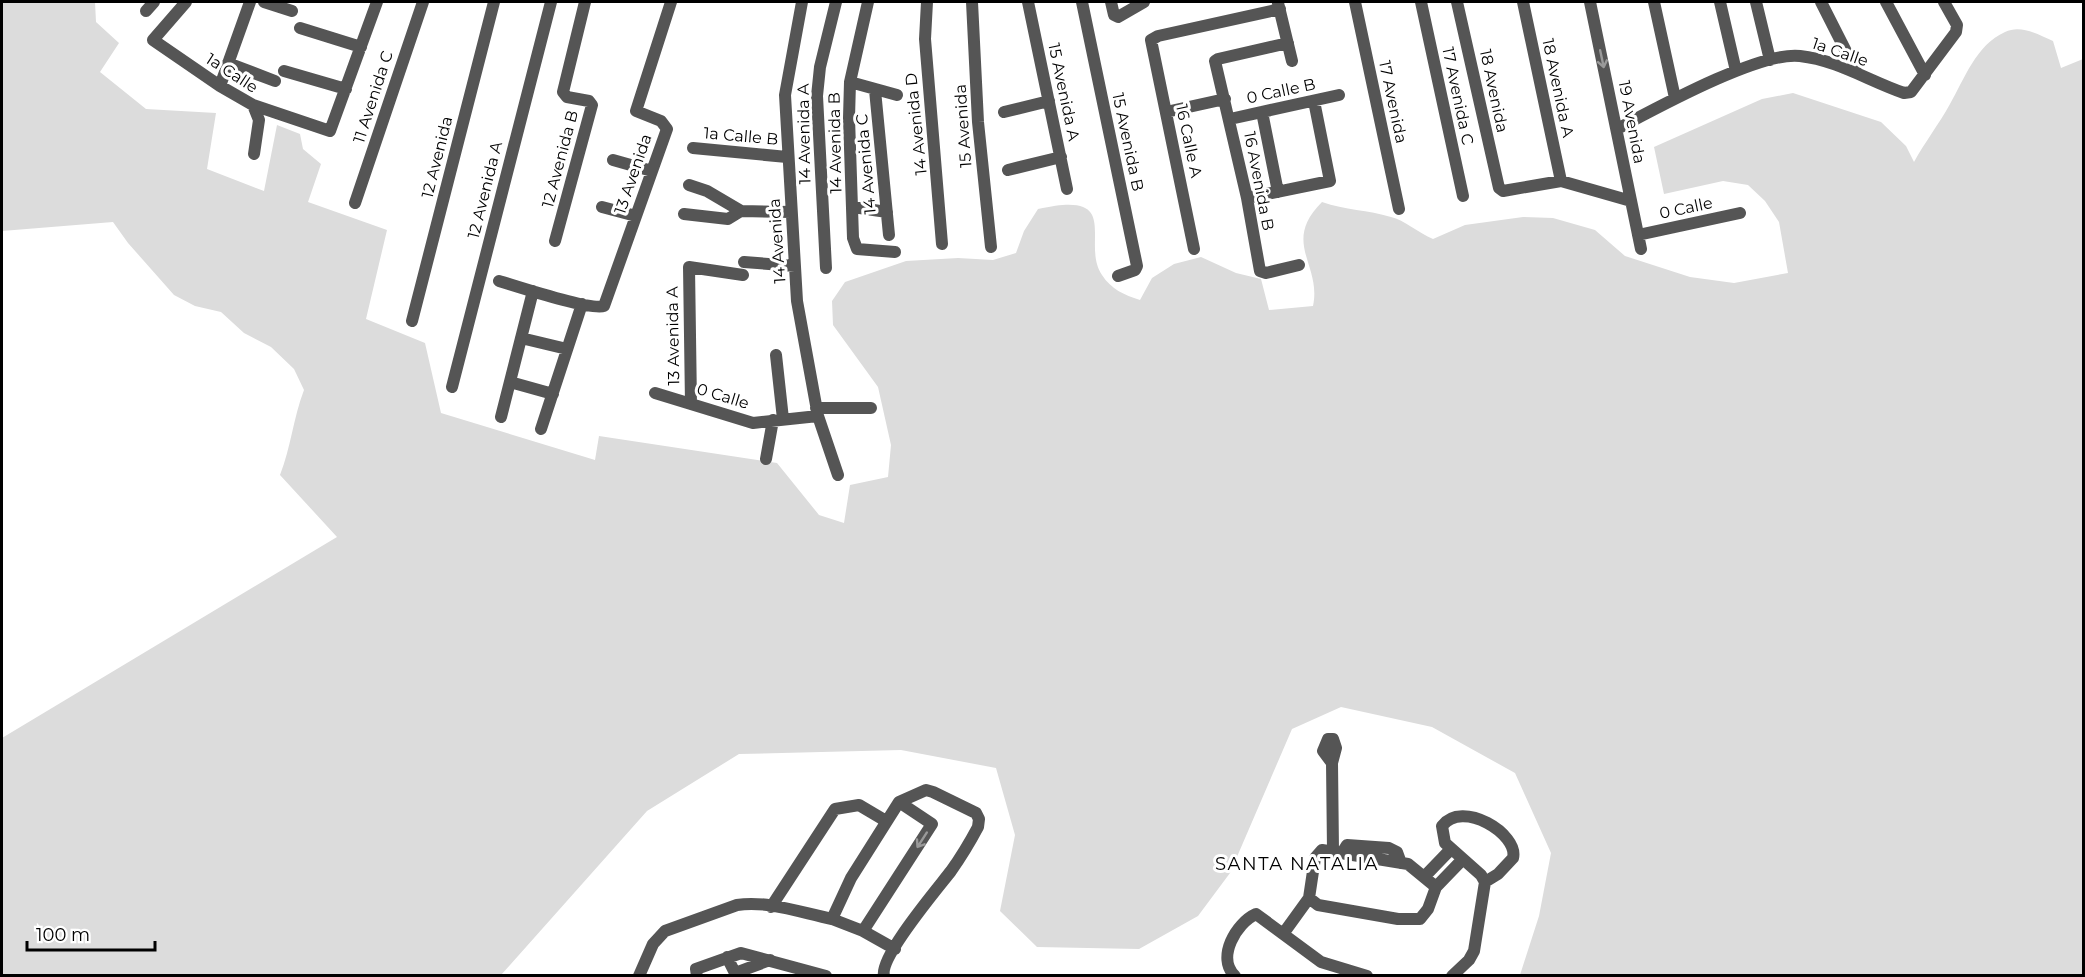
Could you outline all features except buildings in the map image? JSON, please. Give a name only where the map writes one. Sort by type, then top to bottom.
[{"type":"street","name":"1a Calle","points":[[186,2],[153,38],[220,86],[253,105],[259,120],[254,154]]},
{"type":"street","points":[[220,86],[250,2]]},
{"type":"street","points":[[264,2],[292,11]]},
{"type":"street","points":[[253,105],[326,131],[333,129],[377,2]]},
{"type":"street","name":"11 Avenida C","points":[[355,203],[423,2]]},
{"type":"street","name":"12 Avenida","points":[[412,321],[494,2]]},
{"type":"street","name":"12 Avenida A","points":[[452,387],[550,2]]},
{"type":"street","name":"12 Avenida B","points":[[555,241],[592,105],[589,100],[567,97],[563,92],[585,2]]},
{"type":"street","name":"13 Avenida","points":[[582,304],[600,308],[604,306],[667,129],[661,121],[639,114],[637,107],[671,2]]},
{"type":"street","name":"14 Avenida","points":[[802,2],[786,79],[787,157],[797,301],[817,412],[838,475]]},
{"type":"street","name":"14 Avenida A","points":[[826,268],[817,96],[820,68],[836,2]]},
{"type":"street","name":"14 Avenida B","points":[[868,2],[850,82],[853,238],[857,249],[895,252]]},
{"type":"street","name":"14 Avenida D","points":[[927,2],[925,39],[942,244]]},
{"type":"street","name":"15 Avenida","points":[[972,2],[978,122],[991,247]]},
{"type":"street","name":"15 Avenida A","points":[[1028,2],[1067,189]]},
{"type":"street","name":"15 Avenida B","points":[[1082,2],[1137,266],[1135,270],[1118,276]]},
{"type":"street","points":[[1111,2],[1114,15],[1118,17],[1144,2]]},
{"type":"street","name":"17 Avenida","points":[[1354,2],[1399,209]]},
{"type":"street","name":"17 Avenida C","points":[[1421,2],[1463,196]]},
{"type":"street","name":"18 Avenida","points":[[1457,2],[1499,188],[1503,190],[1561,181]]},
{"type":"street","name":"18 Avenida A","points":[[1523,2],[1561,181]]},
{"type":"street","name":"19 Avenida","points":[[1590,2],[1641,249]]},
{"type":"street","points":[[1654,2],[1675,98]]},
{"type":"street","points":[[1720,2],[1736,71]]},
{"type":"street","points":[[1756,2],[1770,60]]},
{"type":"street","points":[[1821,2],[1857,73]]},
{"type":"street","points":[[1887,2],[1924,75]]},
{"type":"street","name":"1a Calle","points":[[1617,129],[1675,98],[1736,71],[1770,60],[1799,56],[1857,73],[1904,93],[1911,92],[1918,86],[1956,32],[1957,25],[1944,2]]},
{"type":"street","points":[[1279,5],[1292,61]]},
{"type":"street","name":"16 Calle A","points":[[1194,249],[1151,40],[1158,36],[1279,5]]},
{"type":"street","points":[[300,28],[361,47]]},
{"type":"street","name":"16 Avenida B","points":[[1288,43],[1218,59],[1215,62],[1230,119],[1260,271],[1266,273],[1299,265]]},
{"type":"street","points":[[228,63],[275,81]]},
{"type":"street","name":"1a Calle","points":[[284,71],[346,89]]},
{"type":"street","points":[[850,82],[897,95]]},
{"type":"street","name":"14 Avenida C","points":[[875,90],[889,235]]},
{"type":"street","name":"0 Calle B","points":[[1230,119],[1340,95]]},
{"type":"street","points":[[1166,112],[1225,99]]},
{"type":"street","points":[[1004,112],[1049,101]]},
{"type":"street","points":[[1247,198],[1326,184],[1330,179],[1314,101]]},
{"type":"street","points":[[1262,112],[1278,192]]},
{"type":"street","name":"1a Calle B","points":[[693,148],[787,157]]},
{"type":"street","points":[[1008,170],[1061,157]]},
{"type":"street","points":[[613,160],[652,171]]},
{"type":"street","points":[[1561,181],[1631,201]]},
{"type":"street","points":[[689,185],[707,191],[741,211],[791,212]]},
{"type":"street","points":[[602,207],[636,216]]},
{"type":"street","points":[[853,207],[887,212]]},
{"type":"street","points":[[684,214],[728,219],[741,211]]},
{"type":"street","name":"0 Calle","points":[[1638,235],[1740,213]]},
{"type":"street","points":[[744,262],[795,266]]},
{"type":"street","name":"13 Avenida A","points":[[691,404],[689,267],[743,275]]},
{"type":"street","points":[[499,281],[582,304],[542,429]]},
{"type":"street","points":[[501,417],[533,291]]},
{"type":"street","points":[[521,338],[567,349]]},
{"type":"street","points":[[766,459],[778,419],[776,355]]},
{"type":"street","points":[[510,382],[553,394]]},
{"type":"street","name":"0 Calle","points":[[655,393],[745,421],[871,408]]},
{"type":"street","points":[[1332,763],[1338,852]]},
{"type":"street","points":[[832,919],[850,878],[899,802],[926,790],[976,813],[979,819],[978,827],[966,848],[895,949],[884,966],[882,975]]},
{"type":"street","points":[[863,931],[932,824],[899,802]]},
{"type":"street","points":[[771,907],[835,809],[859,805],[886,821]]},
{"type":"street","points":[[1452,975],[1469,960],[1474,951],[1485,882],[1498,874],[1513,858],[1513,849],[1505,838],[1483,820],[1461,814],[1449,819],[1442,826],[1442,837],[1450,849],[1485,882]]},
{"type":"street","points":[[1283,934],[1309,898],[1317,854],[1322,850],[1338,852],[1347,845],[1389,848],[1397,852],[1401,863],[1408,864],[1436,887]]},
{"type":"street","points":[[1425,876],[1450,849]]},
{"type":"street","points":[[1309,898],[1318,906],[1412,920],[1420,919],[1425,914],[1436,887],[1463,859]]},
{"type":"street","points":[[641,974],[653,944],[665,931],[747,903],[832,919],[863,931],[895,949]]},
{"type":"street","points":[[1235,975],[1226,964],[1225,954],[1238,932],[1253,915],[1259,915],[1325,964],[1372,975]]},
{"type":"street","points":[[697,975],[696,969],[743,953],[805,972],[826,975]]},
{"type":"street","points":[[727,957],[735,973],[770,960]]},
{"type":"shaded area","points":[[2,2],[95,2],[96,22],[119,43],[100,72],[146,109],[216,113],[207,169],[264,191],[277,125],[300,134],[303,149],[321,164],[308,202],[387,230],[366,319],[425,343],[441,413],[595,460],[599,436],[777,463],[819,515],[844,523],[850,485],[888,477],[891,445],[878,387],[833,325],[832,301],[845,282],[906,261],[958,258],[993,260],[1016,253],[1024,231],[1038,209],[1065,205],[1082,206],[1091,213],[1094,222],[1097,262],[1102,275],[1114,288],[1129,296],[1140,300],[1152,278],[1174,264],[1201,257],[1236,273],[1261,279],[1269,310],[1313,306],[1314,291],[1304,242],[1305,230],[1310,217],[1322,202],[1396,219],[1433,239],[1465,225],[1523,217],[1553,218],[1595,230],[1625,256],[1690,277],[1734,283],[1788,273],[1779,222],[1765,201],[1748,185],[1723,181],[1664,194],[1654,147],[1762,99],[1793,93],[1881,122],[1906,146],[1914,162],[1946,111],[1972,63],[1986,45],[2005,32],[2017,29],[2030,31],[2053,41],[2061,68],[2083,59],[2083,975],[1520,975],[1539,916],[1551,853],[1515,773],[1432,727],[1341,707],[1292,729],[1230,873],[1198,916],[1139,949],[1037,947],[1000,911],[1015,835],[996,768],[901,750],[739,754],[647,811],[501,975],[2,975],[2,738],[337,537],[280,475],[304,390],[294,369],[271,347],[244,333],[221,312],[195,306],[174,295],[128,243],[113,222],[2,231]]},
{"type":"district","name":"SANTA NATALIA","points":[[1297,864]]}]
